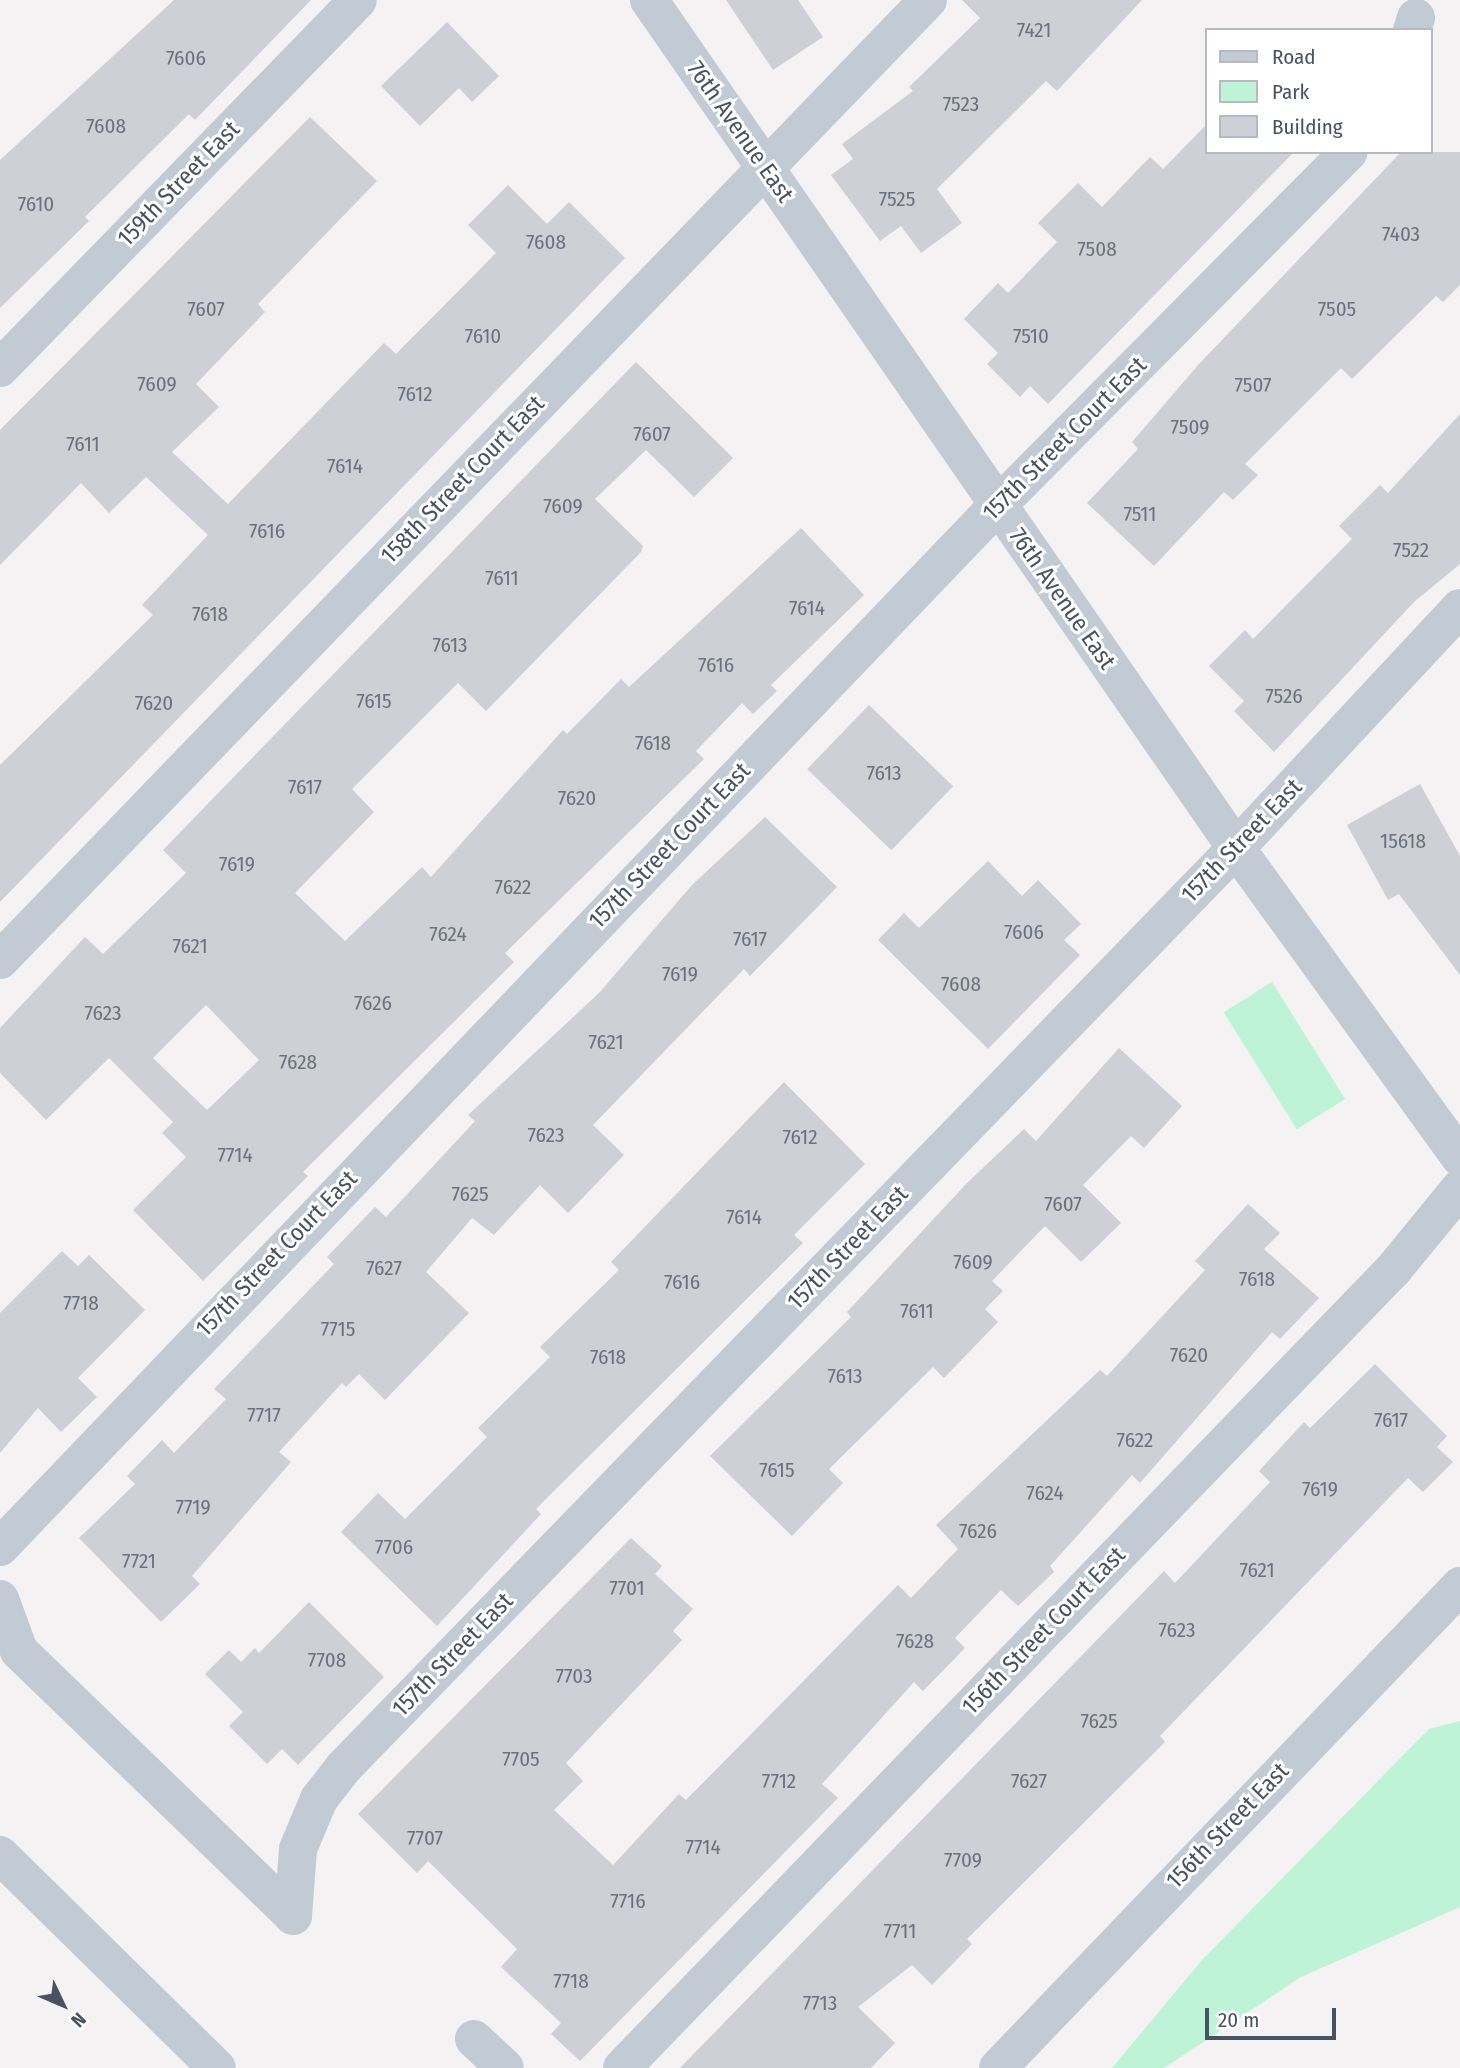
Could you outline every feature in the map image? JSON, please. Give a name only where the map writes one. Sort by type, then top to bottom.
[{"type":"street","name":"159th Street East","points":[[0,368],[358,0]]},
{"type":"street","name":"76th Avenue East","points":[[649,0],[1236,848],[1460,1158]]},
{"type":"street","name":"158th Street Court East","points":[[0,960],[766,171],[928,0]]},
{"type":"street","name":"157th Street Court East","points":[[0,1547],[997,506],[1346,154]]},
{"type":"street","name":"157th Street East","points":[[0,1599],[19,1651],[293,1916],[298,1849],[319,1800],[344,1768],[1236,848],[1460,608]]},
{"type":"street","name":"156th Street Court East","points":[[622,2068],[1392,1270],[1460,1188]]},
{"type":"street","name":"156th Street East","points":[[998,2068],[1460,1586]]},
{"type":"street","points":[[0,1855],[217,2068]]},
{"type":"street","points":[[474,2039],[505,2068]]},
{"type":"green space","points":[[1272,982],[1345,1099],[1297,1129],[1224,1012]]},
{"type":"green space","points":[[1460,1721],[1460,1907],[1301,1977],[1164,2068],[1112,2068],[1202,1960],[1429,1729]]},
{"type":"building","points":[[174,0],[311,0],[195,120],[189,114],[85,217],[89,221],[0,308],[0,160]]},
{"type":"building","points":[[726,0],[798,0],[823,37],[773,70]]},
{"type":"building","points":[[962,0],[1142,0],[1057,91],[1046,81],[937,189],[962,223],[921,253],[901,226],[880,241],[831,175],[853,159],[842,144],[913,91],[909,87],[980,18]]},
{"type":"building","points":[[447,22],[499,76],[472,102],[459,88],[420,126],[381,86]]},
{"type":"building","points":[[310,117],[377,181],[258,304],[265,312],[196,384],[219,407],[172,452],[228,504],[384,343],[396,354],[496,253],[468,225],[508,185],[547,224],[569,202],[625,258],[0,902],[0,765],[153,615],[142,605],[208,535],[146,477],[109,513],[81,483],[0,565],[0,430]]},
{"type":"building","points":[[1204,127],[1204,154],[1292,154],[1048,404],[1030,386],[1020,397],[987,364],[998,353],[964,319],[998,283],[1008,293],[1057,242],[1038,223],[1078,183],[1102,207],[1150,157],[1163,169]]},
{"type":"building","points":[[1460,152],[1460,285],[1443,302],[1436,296],[1352,379],[1341,368],[1245,464],[1258,475],[1233,500],[1224,492],[1154,566],[1087,503],[1138,449],[1132,442],[1199,364],[1399,154]]},
{"type":"building","points":[[636,362],[733,458],[694,497],[646,450],[595,499],[643,546],[641,552],[486,711],[458,683],[352,789],[374,812],[295,893],[345,941],[422,867],[431,877],[563,730],[567,734],[621,679],[629,687],[801,528],[864,595],[771,685],[777,691],[753,714],[742,703],[696,751],[704,759],[505,953],[514,962],[303,1172],[308,1176],[203,1281],[133,1210],[186,1157],[162,1133],[173,1122],[109,1058],[46,1120],[0,1073],[0,1028],[85,937],[103,954],[186,873],[163,850]],"holes":[[[206,1005],[259,1060],[207,1110],[153,1058]]]},
{"type":"building","points":[[1460,414],[1460,564],[1414,602],[1274,752],[1234,711],[1244,701],[1209,666],[1245,630],[1253,639],[1352,539],[1339,526],[1380,485],[1388,493]]},
{"type":"building","points":[[869,705],[953,786],[891,850],[807,769]]},
{"type":"building","points":[[1420,784],[1460,856],[1460,975],[1399,894],[1388,900],[1347,825]]},
{"type":"building","points":[[765,817],[837,887],[750,976],[744,969],[593,1125],[624,1155],[568,1213],[540,1185],[494,1235],[472,1218],[426,1272],[469,1313],[385,1400],[359,1374],[346,1387],[342,1383],[279,1452],[291,1462],[192,1576],[200,1584],[161,1622],[79,1538],[135,1484],[127,1476],[162,1440],[174,1453],[226,1399],[214,1389],[334,1264],[327,1257],[375,1207],[386,1217],[475,1121],[468,1115],[599,993],[692,885]]},
{"type":"building","points":[[988,861],[1022,896],[1038,880],[1081,924],[1064,940],[1080,955],[988,1049],[878,940],[904,913],[919,928]]},
{"type":"building","points":[[1119,1048],[1182,1106],[1144,1148],[1131,1136],[1083,1185],[1121,1223],[1081,1262],[1045,1226],[992,1281],[1003,1291],[985,1309],[998,1322],[944,1378],[933,1367],[829,1469],[843,1483],[792,1536],[710,1456],[851,1317],[847,1312],[967,1183],[1024,1129],[1036,1141]]},
{"type":"building","points":[[784,1082],[865,1164],[794,1235],[803,1243],[536,1509],[541,1514],[437,1626],[341,1532],[378,1493],[405,1519],[487,1437],[478,1428],[550,1357],[540,1347],[619,1270],[611,1262]]},
{"type":"building","points":[[1248,1204],[1280,1233],[1264,1249],[1319,1298],[1280,1339],[1272,1332],[1140,1483],[1132,1475],[1050,1566],[1054,1572],[1018,1606],[1001,1590],[955,1638],[965,1648],[923,1691],[914,1682],[822,1784],[838,1798],[580,2061],[551,2034],[561,2023],[501,1967],[517,1949],[428,1861],[417,1873],[358,1814],[631,1538],[662,1566],[655,1574],[693,1609],[673,1631],[682,1640],[566,1763],[583,1781],[554,1810],[613,1865],[679,1794],[686,1800],[898,1585],[911,1598],[958,1549],[936,1525],[1100,1370],[1107,1376],[1205,1270],[1195,1261]]},
{"type":"building","points":[[62,1251],[78,1266],[89,1255],[145,1310],[78,1378],[97,1397],[61,1432],[38,1408],[0,1453],[0,1313]]},
{"type":"building","points":[[1375,1364],[1447,1436],[1437,1447],[1453,1462],[1423,1492],[1408,1478],[1160,1736],[1165,1742],[967,1939],[972,1944],[932,1985],[912,1965],[858,2007],[895,2043],[871,2068],[680,2068],[1164,1571],[1175,1583],[1270,1482],[1259,1471],[1304,1422],[1310,1428]]},
{"type":"building","points":[[309,1602],[384,1677],[298,1765],[282,1749],[267,1764],[229,1726],[243,1712],[205,1674],[229,1650],[241,1662],[255,1648],[259,1653]]}]
